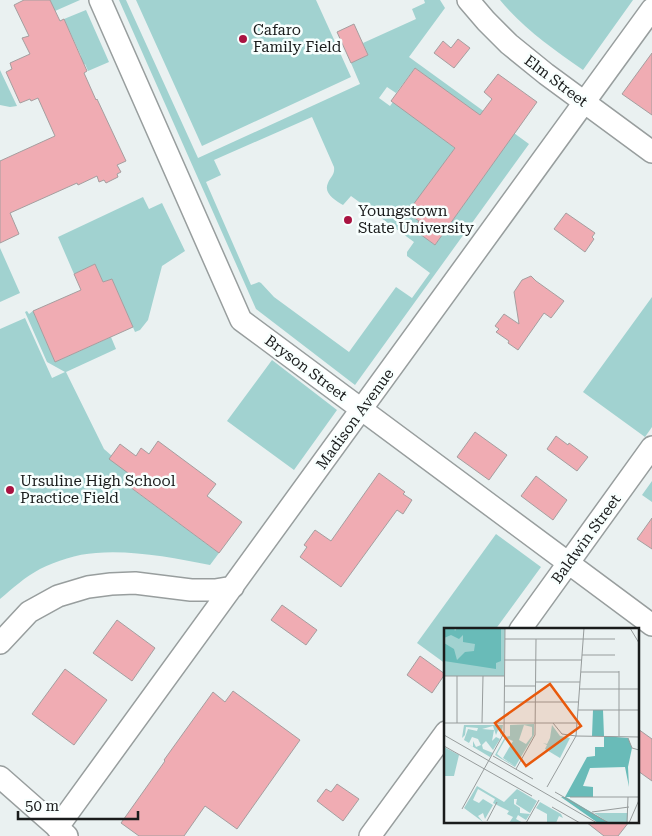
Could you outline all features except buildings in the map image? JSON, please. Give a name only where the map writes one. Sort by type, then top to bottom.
[{"type":"street","name":"Bryson Street","points":[[100,0],[241,320],[652,625]]},
{"type":"street","name":"Elm Street","points":[[468,0],[509,44],[546,74],[652,152]]},
{"type":"street","name":"Madison Avenue","points":[[62,832],[233,587],[652,9]]},
{"type":"street","name":"Baldwin Street","points":[[521,628],[652,447]]},
{"type":"street","points":[[0,643],[29,612],[58,596],[88,588],[127,583],[191,590],[215,590],[233,587]]},
{"type":"street","points":[[370,836],[444,735]]},
{"type":"street","points":[[0,777],[62,832]]},
{"type":"shaded area","points":[[50,0],[80,0],[55,11]]},
{"type":"shaded area","points":[[119,0],[126,0],[198,158],[360,84],[351,63],[368,55],[363,43],[416,19],[412,9],[425,3],[424,0],[440,0],[445,8],[409,57],[529,144],[355,385],[256,309]],"holes":[[[415,68],[511,138],[435,245],[413,229],[419,221],[408,213],[455,148],[393,102],[390,106],[379,98],[387,87],[396,93]],[[312,117],[334,167],[327,187],[328,193],[343,205],[351,196],[414,242],[407,252],[407,256],[430,273],[412,298],[396,287],[349,352],[274,297],[261,283],[251,285],[206,182],[221,175],[214,160]]]},
{"type":"shaded area","name":"Cafaro Family Field","points":[[136,0],[316,0],[351,77],[202,146]]},
{"type":"shaded area","points":[[500,0],[633,0],[583,70],[528,29]]},
{"type":"shaded area","points":[[86,10],[109,62],[88,71],[85,64],[82,65],[81,56],[64,19]]},
{"type":"shaded area","points":[[0,70],[17,106],[0,105]]},
{"type":"shaded area","points":[[143,197],[149,209],[162,203],[185,251],[162,266],[148,320],[140,330],[135,332],[112,279],[103,282],[95,264],[74,274],[58,237]]},
{"type":"shaded area","points":[[0,248],[20,293],[0,302]]},
{"type":"shaded area","points":[[652,297],[652,427],[645,437],[583,392]]},
{"type":"shaded area","points":[[27,311],[29,314],[33,311],[55,362],[111,337],[116,349],[66,372],[104,449],[129,473],[123,482],[219,553],[210,565],[168,557],[110,552],[74,556],[40,569],[24,579],[0,599],[0,329],[25,318],[52,378],[65,372],[47,362],[25,312]]},
{"type":"shaded area","points":[[272,360],[337,410],[294,470],[227,421]]},
{"type":"shaded area","points":[[652,481],[652,502],[642,495]]},
{"type":"shaded area","points":[[496,534],[541,567],[496,628],[444,628],[444,663],[417,643]]},
{"type":"place","name":"Cafaro Family Field","points":[[243,39]]},
{"type":"place","name":"Youngstown State University","points":[[348,220]]},
{"type":"place","name":"Ursuline High School Practice Field","points":[[10,490]]}]
